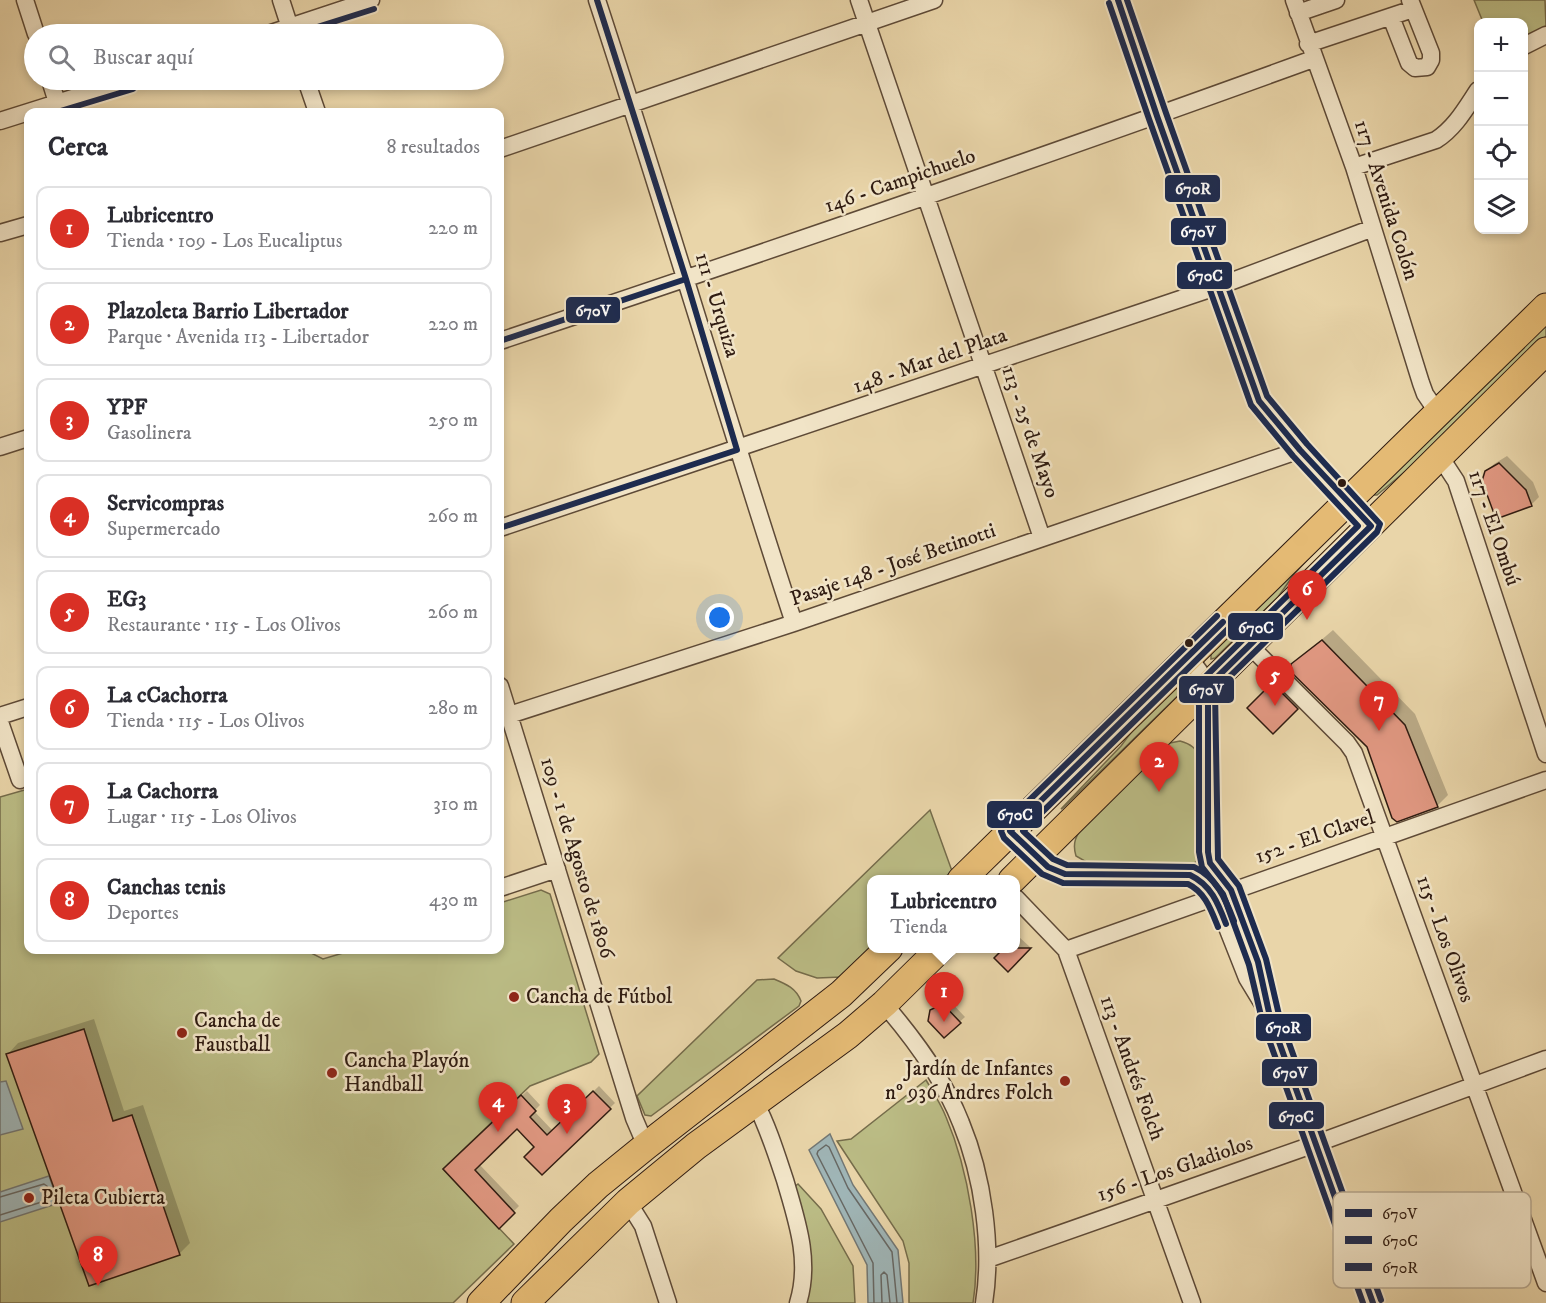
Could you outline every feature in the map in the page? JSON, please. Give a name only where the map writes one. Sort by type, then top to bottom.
[{"type":"main road","points":[[965,875],[1546,307]]},
{"type":"main road","points":[[1016,875],[1546,351]]},
{"type":"main road","points":[[481,1303],[598,1185],[841,994],[884,953]]},
{"type":"main road","points":[[525,1303],[628,1202],[696,1146],[848,1035],[884,1005],[936,953]]},
{"type":"street","points":[[25,0],[33,24]]},
{"type":"street","points":[[281,0],[289,24]]},
{"type":"street","points":[[309,24],[371,0]]},
{"type":"street","name":"111 - Urquiza","points":[[597,0],[686,279],[737,450],[794,623]]},
{"type":"street","name":"113 - 25 de Mayo","points":[[860,0],[1042,538]]},
{"type":"street","points":[[504,148],[934,0]]},
{"type":"street","points":[[1118,0],[1259,400],[1300,450],[1371,526]]},
{"type":"street","points":[[1296,7],[1336,0]]},
{"type":"street","points":[[1391,17],[1409,63],[1415,69],[1423,69],[1431,60],[1431,53],[1412,5]]},
{"type":"street","name":"146 - Campichuelo","points":[[504,340],[1157,116],[1311,52],[1391,17],[1412,5]]},
{"type":"street","name":"117 - Avenida Colón","points":[[1296,7],[1354,167],[1421,383],[1425,394],[1438,413]]},
{"type":"street","points":[[1528,44],[1546,35]]},
{"type":"street","points":[[53,90],[59,108],[105,90]]},
{"type":"street","points":[[309,90],[316,108]]},
{"type":"street","points":[[1354,167],[1436,140],[1451,128],[1474,97]]},
{"type":"street","points":[[0,121],[24,116]]},
{"type":"street","points":[[0,233],[24,226]]},
{"type":"street","name":"148 - Mar del Plata","points":[[504,527],[1219,286],[1373,228]]},
{"type":"street","points":[[0,447],[24,439]]},
{"type":"street","name":"Pasaje 148 - José Betinotti","points":[[504,717],[794,623],[1300,450]]},
{"type":"street","name":"117 - El Ombú","points":[[1439,455],[1456,481],[1546,754]]},
{"type":"street","name":"115 - Los Olivos","points":[[1249,645],[1347,743],[1354,753],[1514,1192]]},
{"type":"street","points":[[1188,656],[1202,675],[1208,705],[1208,852],[1210,863],[1231,890],[1261,972],[1270,1017],[1333,1193]]},
{"type":"street","points":[[0,716],[24,707]]},
{"type":"street","name":"109 - 1 de Agosto de 1806","points":[[504,717],[557,869],[634,1118],[646,1146]]},
{"type":"street","points":[[0,722],[20,780]]},
{"type":"street","name":"152 - El Clavel","points":[[1066,950],[1546,780]]},
{"type":"street","points":[[1010,831],[1048,867],[1065,874],[1190,875],[1204,882],[1215,897],[1247,978],[1270,1017]]},
{"type":"street","points":[[504,887],[557,869]]},
{"type":"street","name":"113 - Andrés Folch","points":[[1020,902],[1066,950],[1192,1303]]},
{"type":"street","points":[[884,1005],[917,1044],[962,1124],[979,1186],[985,1220],[988,1259],[984,1303]]},
{"type":"street","name":"156 - Los Gladiolos","points":[[988,1259],[1315,1144],[1546,1059]]},
{"type":"street","points":[[755,1102],[767,1126],[800,1229],[804,1276],[798,1303]]},
{"type":"street","points":[[628,1202],[643,1226],[668,1303]]},
{"type":"street","name":"115 - Los Olivos","points":[[1531,1241],[1546,1283]]},
{"type":"street","points":[[1368,1288],[1373,1303]]},
{"type":"green space","points":[[1474,0],[1545,0],[1546,26],[1528,34],[1528,18],[1481,18]]},
{"type":"green space","points":[[1546,323],[1546,336],[1425,455],[1377,495],[1373,495]]},
{"type":"green space","points":[[1323,543],[1295,573],[1278,597],[1215,658],[1211,659],[1211,650]]},
{"type":"green space","points":[[1190,669],[1195,679],[1061,809],[1121,746],[1147,711]]},
{"type":"green space","points":[[1180,741],[1193,747],[1201,759],[1201,854],[1197,861],[1184,866],[1090,864],[1076,856],[1075,840],[1083,826],[1163,747]]},
{"type":"green space","points":[[24,790],[24,954],[313,954],[323,959],[340,954],[504,954],[504,902],[541,890],[550,894],[599,1054],[591,1062],[530,1086],[443,1169],[514,1244],[453,1303],[0,1303],[0,797]]},
{"type":"green space","points":[[930,810],[952,871],[948,875],[867,875],[867,953],[860,967],[842,977],[817,978],[796,971],[778,958]]},
{"type":"green space","points":[[774,979],[796,993],[801,1001],[799,1006],[651,1116],[645,1115],[637,1096],[757,980]]},
{"type":"green space","points":[[926,1080],[946,1117],[967,1184],[976,1258],[973,1303],[909,1303],[909,1263],[903,1241],[837,1141],[851,1139]]},
{"type":"green space","points":[[798,1184],[821,1209],[853,1266],[855,1303],[805,1303],[794,1187]]},
{"type":"water","points":[[6,1081],[23,1129],[0,1135],[0,1082]]},
{"type":"water","points":[[830,1134],[853,1185],[898,1250],[903,1303],[868,1303],[867,1265],[809,1150]]},
{"type":"water","name":"Pileta Cubierta","points":[[49,1176],[59,1203],[0,1222],[0,1192]]},
{"type":"building","points":[[1499,463],[1526,490],[1532,506],[1496,519],[1482,481],[1485,471]]},
{"type":"building","points":[[1322,640],[1405,725],[1438,807],[1397,822],[1392,818],[1367,747],[1292,673],[1291,664]]},
{"type":"building","points":[[1272,683],[1298,709],[1273,734],[1247,708]]},
{"type":"building","points":[[1020,948],[1031,948],[1008,972],[994,958],[999,953],[1020,953]]},
{"type":"building","points":[[943,1004],[961,1023],[944,1038],[928,1021],[930,1010]]},
{"type":"building","points":[[84,1029],[113,1121],[132,1115],[180,1255],[89,1286],[6,1054]]},
{"type":"building","points":[[593,1091],[611,1109],[542,1175],[524,1157],[534,1147],[517,1129],[475,1170],[515,1213],[499,1229],[443,1169],[521,1095],[536,1111],[530,1117],[547,1135]]},
{"type":"transit line","name":"670V","points":[[504,527],[737,450],[686,279],[597,0]]},
{"type":"transit line","name":"670V","points":[[1118,0],[1259,401],[1300,450],[1371,526],[1206,688],[1210,863],[1231,890],[1258,962],[1270,1017],[1333,1192]]},
{"type":"transit line","name":"670R","points":[[1127,0],[1267,396],[1380,524],[1377,532],[1215,691],[1218,859],[1239,886],[1266,959],[1279,1015],[1342,1192]]},
{"type":"transit line","name":"670C","points":[[1109,3],[1251,405],[1293,456],[1358,526],[1200,682],[1197,688],[1199,852],[1202,867],[1223,894],[1249,965],[1262,1020],[1333,1219]]},
{"type":"transit line","name":"670C","points":[[327,24],[374,9]]},
{"type":"transit line","name":"670C","points":[[70,108],[130,90]]},
{"type":"transit line","name":"670V","points":[[504,340],[686,279]]},
{"type":"transit line","name":"670C","points":[[1217,616],[1004,825],[1001,831],[1004,838],[1042,874],[1063,883],[1188,884],[1203,897],[1218,927]]},
{"type":"transit line","name":"670V","points":[[1223,622],[1010,831],[1048,867],[1065,874],[1190,875],[1209,889],[1226,924]]},
{"type":"transit line","name":"670R","points":[[1229,628],[1023,831],[1053,859],[1067,865],[1194,867],[1214,883],[1234,921]]},
{"type":"transit line","name":"670C","points":[[1358,1288],[1363,1303]]},
{"type":"transit line","name":"670V","points":[[1368,1288],[1373,1303]]},
{"type":"transit line","name":"670R","points":[[1377,1288],[1381,1300]]},
{"type":"place","name":"La cCachorra","points":[[1307,620]]},
{"type":"place","name":"EG3","points":[[1275,706]]},
{"type":"place","name":"La Cachorra","points":[[1379,731]]},
{"type":"place","name":"Plazoleta Barrio Libertador","points":[[1159,792]]},
{"type":"place","name":"Cancha de Fútbol","points":[[514,997]]},
{"type":"place","name":"Lubricentro","points":[[944,1022]]},
{"type":"place","name":"Cancha de Faustball","points":[[182,1033]]},
{"type":"place","name":"Cancha Playón Handball","points":[[332,1073]]},
{"type":"place","name":"Jardín de Infantes nº 936 Andres Folch","points":[[1065,1081]]},
{"type":"place","name":"Servicompras","points":[[498,1132]]},
{"type":"place","name":"YPF","points":[[567,1134]]},
{"type":"place","name":"Pileta Cubierta","points":[[29,1198]]},
{"type":"place","name":"Canchas tenis","points":[[98,1286]]}]
